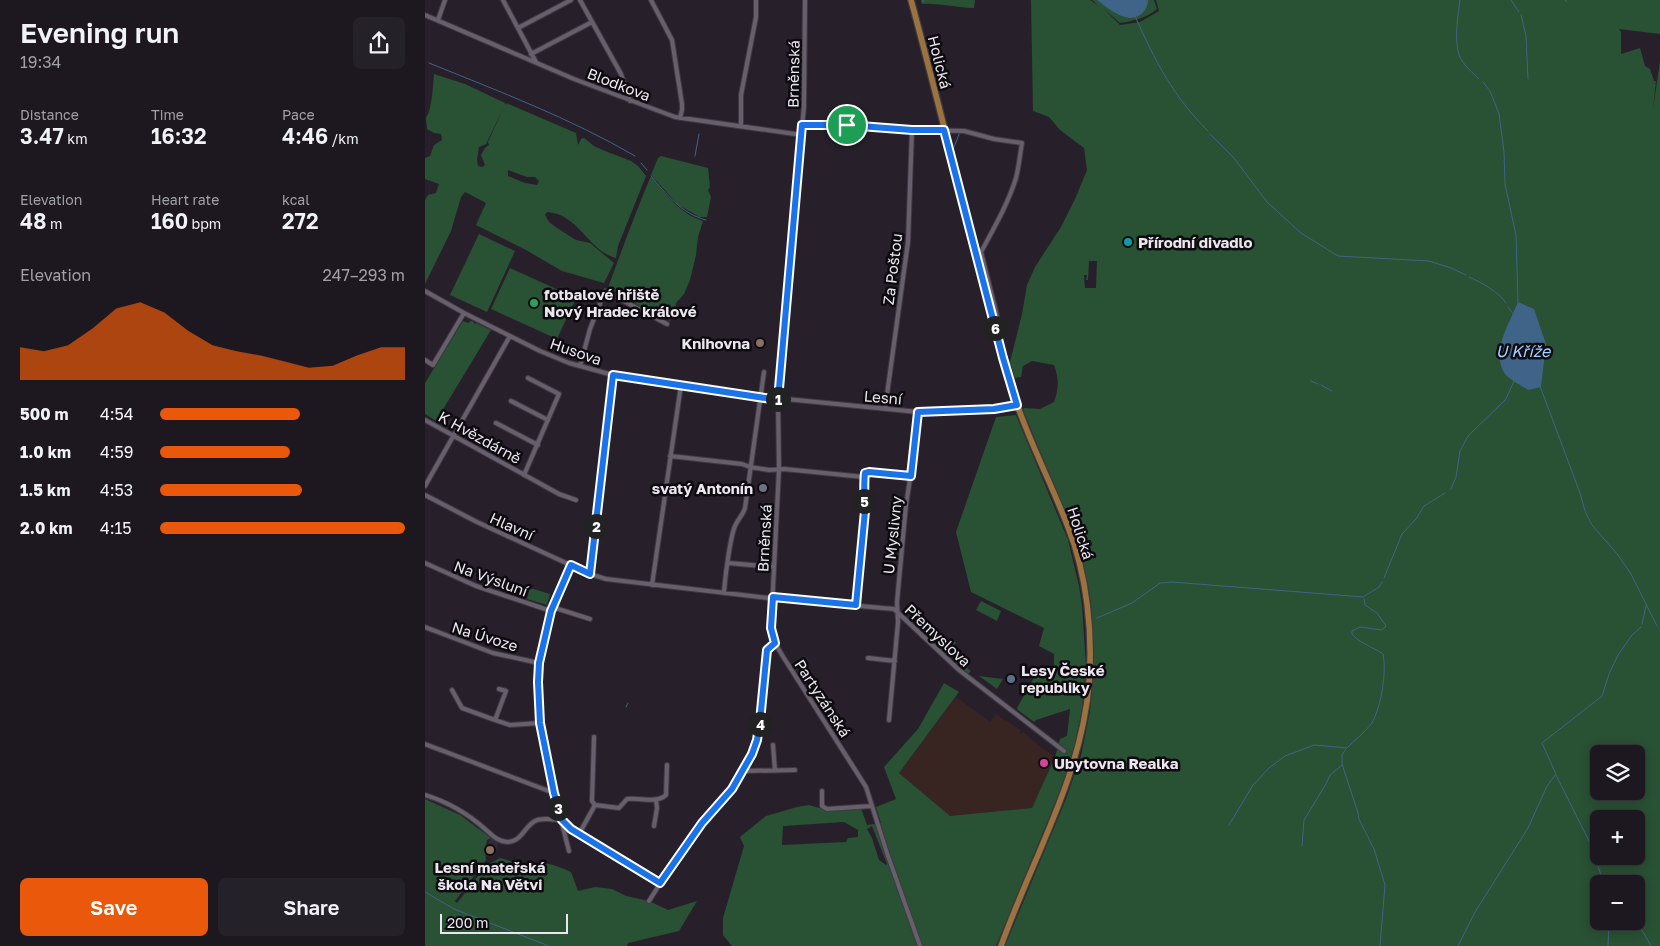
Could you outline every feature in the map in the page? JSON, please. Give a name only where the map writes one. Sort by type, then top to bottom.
[{"type":"main road","name":"Holická","points":[[911,0],[995,330],[1017,405],[1072,539],[1087,604],[1090,667],[1086,710],[1075,762],[1001,946]]},
{"type":"street","points":[[438,20],[445,0]]},
{"type":"street","points":[[509,0],[504,1],[536,62]]},
{"type":"street","points":[[517,28],[571,0]]},
{"type":"street","points":[[580,0],[621,74],[629,101]]},
{"type":"street","points":[[651,0],[672,40],[682,110],[680,118]]},
{"type":"street","points":[[741,126],[741,95],[756,17],[756,0]]},
{"type":"street","name":"Brněnská","points":[[773,597],[779,469],[778,400],[802,135],[805,73],[805,0]]},
{"type":"street","name":"Blodkova","points":[[425,15],[629,101],[680,118],[802,135]]},
{"type":"street","points":[[531,54],[592,22]]},
{"type":"street","points":[[802,125],[847,125],[912,130],[964,131],[994,139],[1022,143],[1017,176],[1001,215],[981,252],[1000,328],[995,330]]},
{"type":"street","name":"Za Poštou","points":[[885,409],[908,242],[912,130]]},
{"type":"street","name":"Husova","points":[[425,291],[464,313],[569,364],[613,375],[778,400]]},
{"type":"street","points":[[580,366],[590,329],[605,291],[667,324]]},
{"type":"street","points":[[425,360],[433,365],[464,313]]},
{"type":"street","points":[[425,486],[510,336]]},
{"type":"street","points":[[725,592],[735,527],[743,514],[764,372]]},
{"type":"street","points":[[590,574],[613,375]]},
{"type":"street","name":"K Hvězdárně","points":[[524,475],[559,394],[528,378]]},
{"type":"street","points":[[652,585],[681,385]]},
{"type":"street","name":"Lesní","points":[[778,400],[785,399],[918,412],[994,409],[1017,405]]},
{"type":"street","points":[[511,401],[548,420]]},
{"type":"street","name":"U Myslivny","points":[[889,720],[899,613],[898,595],[906,505],[918,412]]},
{"type":"street","name":"K Hvězdárně","points":[[425,420],[559,494],[576,500]]},
{"type":"street","name":"K Hvězdárně","points":[[496,423],[538,445]]},
{"type":"street","points":[[670,456],[742,464],[769,470],[779,469],[864,477]]},
{"type":"street","points":[[856,605],[865,511],[863,506],[864,477],[867,472],[911,476]]},
{"type":"street","name":"Hlavní","points":[[425,495],[477,522],[590,574],[606,579],[652,585]]},
{"type":"street","name":"Na Výsluní","points":[[425,563],[476,586],[590,619]]},
{"type":"street","points":[[728,563],[774,567]]},
{"type":"street","points":[[569,851],[554,793],[540,723],[539,663],[551,609],[571,565]]},
{"type":"street","name":"Přemyslova","points":[[652,585],[891,608],[899,613],[907,623],[959,670],[1064,751]]},
{"type":"street","name":"Partyzánská","points":[[773,597],[771,628],[775,643],[866,787],[920,946]]},
{"type":"street","name":"Na Úvoze","points":[[425,627],[493,654],[539,663]]},
{"type":"street","points":[[649,901],[686,843],[726,796],[743,771],[757,740],[767,650],[775,643]]},
{"type":"street","points":[[868,658],[895,661]]},
{"type":"street","points":[[495,720],[506,691],[499,688]]},
{"type":"street","points":[[452,690],[462,708],[510,725],[540,723]]},
{"type":"street","points":[[594,737],[592,801],[595,805]]},
{"type":"street","points":[[425,744],[554,793]]},
{"type":"street","points":[[773,745],[775,771]]},
{"type":"street","points":[[595,805],[619,808],[627,799],[656,800],[662,798],[666,795],[667,765]]},
{"type":"street","points":[[743,771],[795,770]]},
{"type":"street","points":[[821,791],[822,806],[827,809],[872,806]]},
{"type":"street","points":[[425,795],[453,806],[473,818],[501,841],[509,842],[519,838],[535,821],[545,819],[562,820],[571,829],[660,883]]},
{"type":"street","points":[[655,826],[656,800]]},
{"type":"street","points":[[579,834],[595,805]]},
{"type":"shaded area","points":[[956,697],[990,722],[996,714],[1006,720],[1021,731],[1019,733],[1023,732],[1055,757],[1032,808],[950,816],[899,773]]},
{"type":"shaded area","name":"Lesní mateřská škola Na Větvi","points":[[491,838],[499,842],[494,856],[482,855]]},
{"type":"green space","points":[[921,0],[975,0],[974,8],[922,4]]},
{"type":"green space","points":[[1031,0],[1090,0],[1098,5],[1092,0],[1154,0],[1157,9],[1149,15],[1120,23],[1104,9],[1120,25],[1140,22],[1159,11],[1156,0],[1660,0],[1660,34],[1619,29],[1621,32],[1621,54],[1640,48],[1645,66],[1650,69],[1654,81],[1656,81],[1653,109],[1660,61],[1660,946],[1005,946],[1066,799],[1081,756],[1090,711],[1094,667],[1091,604],[1076,538],[1023,410],[1024,408],[1040,409],[1054,402],[1058,383],[1056,370],[1054,365],[1032,361],[1023,366],[1021,377],[1015,378],[1010,362],[1027,285],[1035,267],[1061,227],[1087,170],[1084,148],[1060,130],[1049,117],[1033,111]],"holes":[[[1089,261],[1097,261],[1096,288],[1085,288],[1084,275],[1087,275],[1086,280],[1088,280]]]},
{"type":"green space","points":[[434,74],[465,84],[505,103],[505,105],[506,103],[576,133],[578,145],[581,139],[584,138],[594,146],[631,161],[638,166],[646,176],[618,246],[616,258],[598,248],[567,219],[558,214],[547,212],[545,215],[549,222],[557,228],[576,240],[590,243],[614,263],[604,283],[562,271],[526,250],[476,225],[486,203],[465,192],[461,197],[451,231],[425,284],[425,200],[428,195],[436,193],[439,184],[425,179],[425,158],[430,156],[434,145],[442,140],[441,134],[427,129],[426,118],[431,103]],"holes":[[[504,107],[488,142],[489,145],[481,155],[485,165],[482,167],[478,166],[479,147],[486,144]],[[508,170],[527,177],[535,177],[539,181],[537,185],[525,183],[508,176]]]},
{"type":"green space","points":[[661,156],[708,168],[710,187],[708,190],[711,197],[707,217],[699,217],[679,206],[651,175],[658,158]]},
{"type":"green space","points":[[652,177],[668,197],[681,209],[703,221],[690,280],[684,294],[676,303],[675,313],[670,321],[665,318],[663,319],[608,288]]},
{"type":"green space","points":[[479,234],[515,251],[487,312],[450,295]]},
{"type":"green space","name":"fotbalové hřiště Nový Hradec králové","points":[[510,268],[576,298],[557,339],[491,309]]},
{"type":"green space","points":[[463,321],[474,322],[474,324],[476,323],[491,330],[436,421],[425,414],[425,383]]},
{"type":"green space","points":[[1016,415],[1068,540],[1082,605],[1086,666],[1082,709],[1073,753],[1058,796],[996,946],[732,946],[723,935],[723,918],[744,846],[740,837],[766,816],[809,805],[826,810],[861,808],[867,825],[881,823],[876,807],[896,799],[884,767],[918,729],[944,683],[959,692],[899,773],[950,816],[1032,808],[1055,757],[1060,739],[1067,736],[1070,709],[1034,722],[1018,710],[1017,708],[1037,672],[1043,672],[1052,677],[1057,669],[1054,667],[1054,654],[1039,646],[1044,628],[971,592],[956,532],[996,417]],"holes":[[[844,822],[858,830],[858,837],[848,838],[846,842],[782,845],[783,826]],[[872,826],[887,864],[886,865],[879,860],[867,829]]]},
{"type":"green space","points":[[530,588],[550,594],[547,605],[527,599]]},
{"type":"green space","points":[[981,601],[1001,611],[997,621],[976,610]]},
{"type":"green space","points":[[941,637],[956,642],[950,658],[937,646]]},
{"type":"green space","points":[[961,655],[970,661],[967,668],[971,671],[968,674],[953,660]]},
{"type":"green space","points":[[979,676],[1003,679],[997,689]]},
{"type":"green space","points":[[425,799],[460,815],[491,838],[487,840],[486,860],[455,901],[457,903],[487,865],[500,858],[530,866],[540,863],[546,864],[571,872],[578,891],[595,887],[612,889],[626,896],[649,901],[668,910],[697,901],[679,931],[628,943],[627,946],[425,946]]},
{"type":"water","points":[[1097,0],[1148,0],[1148,4],[1141,14],[1134,18],[1129,18],[1118,14]]},
{"type":"water","name":"U Kříže","points":[[1518,302],[1534,309],[1546,344],[1541,387],[1528,390],[1505,374],[1501,366],[1500,347]]},
{"type":"waterway","points":[[1460,0],[1457,28],[1459,55],[1479,79]]},
{"type":"waterway","points":[[1511,0],[1519,12]]},
{"type":"waterway","points":[[1521,15],[1526,36],[1528,79]]},
{"type":"waterway","points":[[1135,16],[1166,77],[1185,105],[1208,131]]},
{"type":"waterway","points":[[429,63],[559,117],[635,156]]},
{"type":"waterway","points":[[1483,82],[1490,91],[1499,114],[1504,152],[1505,184],[1516,235],[1518,303]]},
{"type":"waterway","points":[[954,147],[960,132]]},
{"type":"waterway","points":[[695,156],[699,134]]},
{"type":"waterway","points":[[1210,134],[1234,158],[1267,202],[1301,233],[1338,256],[1429,261],[1466,275]]},
{"type":"waterway","points":[[641,163],[647,170]]},
{"type":"waterway","points":[[651,176],[682,208],[706,220]]},
{"type":"waterway","points":[[1469,277],[1494,291],[1506,303]]},
{"type":"waterway","points":[[1508,307],[1514,315]]},
{"type":"waterway","points":[[1311,381],[1318,384]]},
{"type":"waterway","points":[[1451,489],[1456,477],[1460,451],[1468,436],[1506,399],[1514,381]]},
{"type":"waterway","points":[[1321,385],[1332,391]]},
{"type":"waterway","points":[[1540,386],[1585,511],[1592,525],[1618,555],[1631,574],[1657,626]]},
{"type":"waterway","points":[[1384,578],[1402,534],[1416,519],[1424,506],[1445,493]]},
{"type":"waterway","points":[[1097,618],[1132,603],[1160,583],[1172,582],[1363,597]]},
{"type":"waterway","points":[[1363,597],[1379,587],[1382,582]]},
{"type":"waterway","points":[[1229,825],[1253,785],[1269,768],[1285,756],[1314,745],[1347,748],[1372,723],[1378,708],[1382,689],[1383,654],[1358,640],[1352,634],[1352,631],[1360,627],[1382,630],[1386,626],[1377,613],[1365,605],[1364,599]]},
{"type":"waterway","points":[[1642,624],[1646,606]]},
{"type":"waterway","points":[[1458,946],[1475,912],[1528,828],[1547,786],[1556,774],[1542,743],[1602,696],[1618,655],[1632,635],[1641,627]]},
{"type":"waterway","points":[[626,707],[628,703]]},
{"type":"waterway","points":[[1346,749],[1342,755],[1342,764],[1359,819],[1374,849],[1385,885],[1380,946]]},
{"type":"waterway","points":[[1302,846],[1304,820],[1330,775],[1342,765]]},
{"type":"waterway","points":[[1556,775],[1591,845],[1601,875]]},
{"type":"waterway","points":[[425,892],[454,909],[549,946]]},
{"type":"waterway","points":[[1608,946],[1609,930]]},
{"type":"waterway","points":[[1641,930],[1651,946]]},
{"type":"place","name":"Přírodní divadlo","points":[[1128,242]]},
{"type":"place","name":"fotbalové hřiště Nový Hradec králové","points":[[534,303]]},
{"type":"place","name":"Knihovna","points":[[760,343]]},
{"type":"place","name":"svatý Antonín","points":[[763,488]]},
{"type":"place","name":"Lesy České republiky","points":[[1011,679]]},
{"type":"place","name":"Ubytovna Realka","points":[[1044,763]]},
{"type":"place","name":"Lesní mateřská škola Na Větvi","points":[[490,850]]},
{"type":"route","points":[[802,125],[847,125],[912,130],[944,130],[1009,382],[1017,405],[994,409],[918,412],[911,476],[865,473],[863,481],[865,490],[863,506],[865,511],[856,605],[773,597],[771,628],[775,643],[767,650],[760,721],[755,747],[732,789],[686,843],[660,883],[571,829],[562,820],[554,793],[540,723],[539,663],[551,611],[571,565],[590,574],[613,375],[778,400],[802,125]]}]
